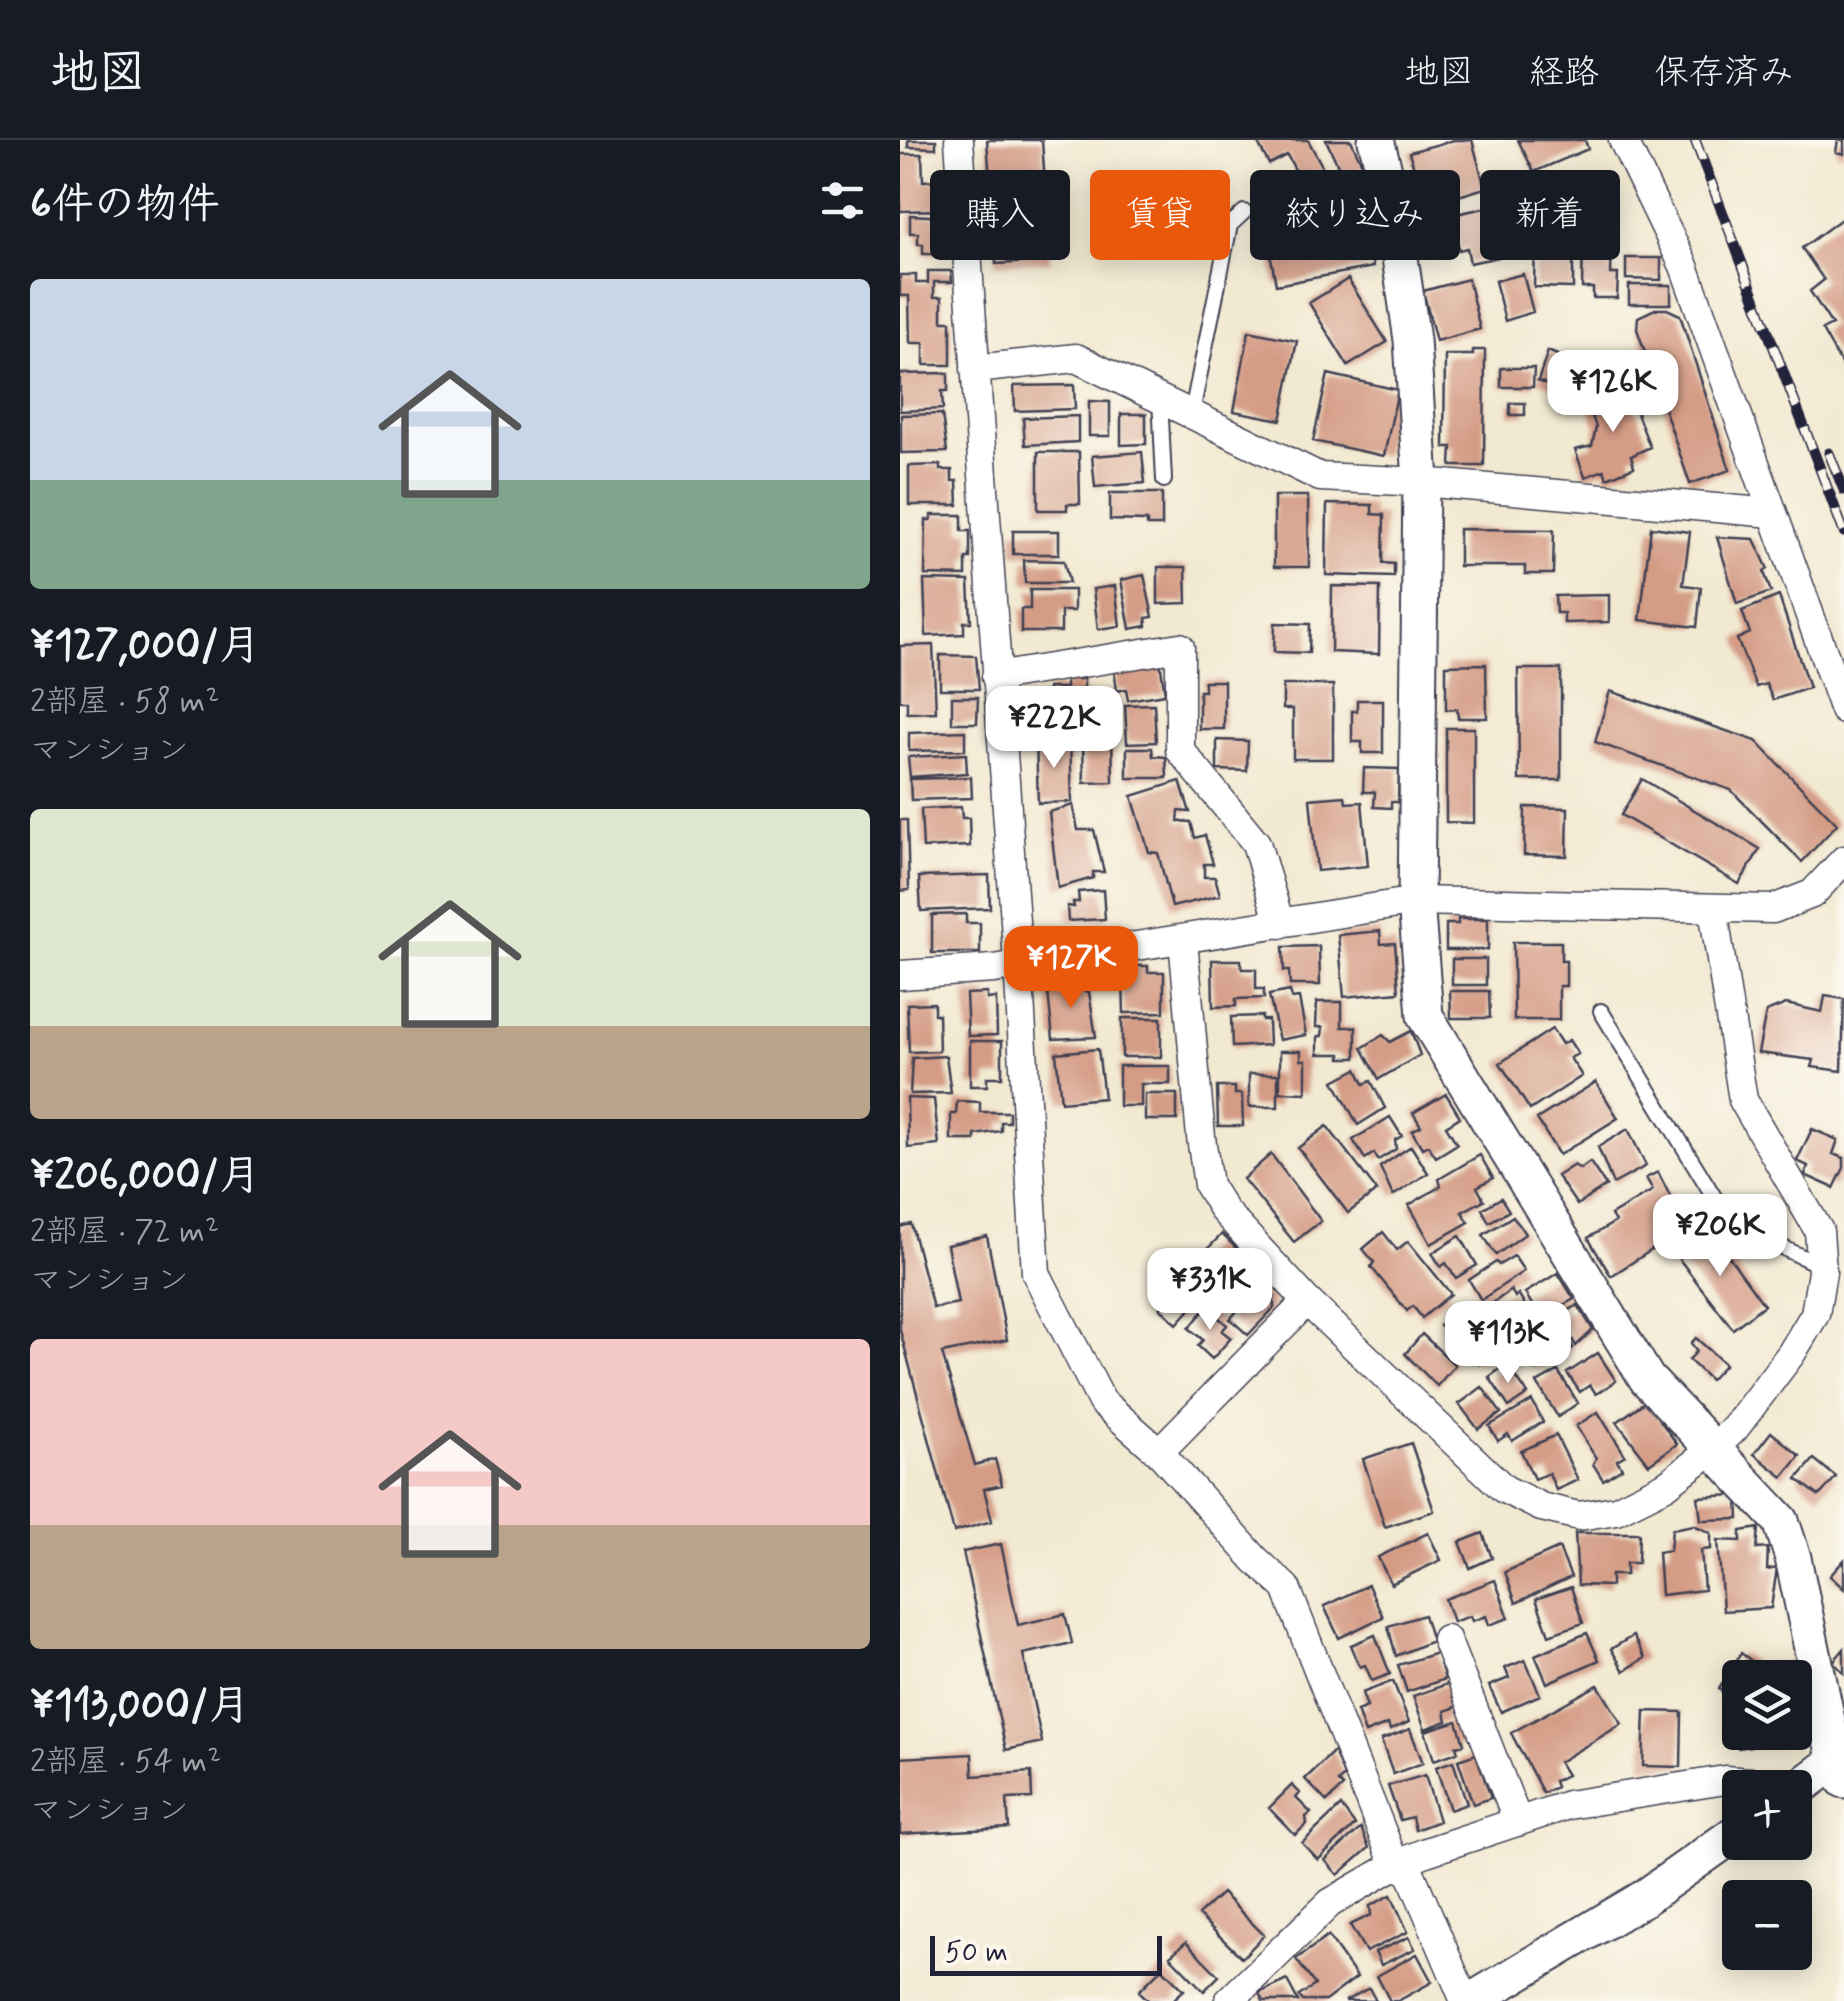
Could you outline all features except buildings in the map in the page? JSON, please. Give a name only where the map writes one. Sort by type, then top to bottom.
[{"type":"street","points":[[959,140],[1018,963],[1036,1274],[1102,1402],[1159,1452],[1286,1588],[1395,1866],[1410,1872],[1468,2001],[1644,1898],[1722,1843]]},
{"type":"street","points":[[1376,140],[1391,196],[1412,340],[1421,482],[1416,901],[1425,1016],[1647,1379],[1781,1521],[1841,1765],[1812,1781]]},
{"type":"street","points":[[1624,140],[1684,266],[1844,710]]},
{"type":"street","points":[[975,369],[1076,358],[1320,477],[1421,482],[1773,513]]},
{"type":"street","points":[[996,677],[1180,647],[1180,750],[1256,843],[1280,924]]},
{"type":"street","points":[[900,975],[994,969],[1416,901],[1773,909],[1812,894],[1844,860]]},
{"type":"street","points":[[1182,940],[1200,1137],[1208,1185],[1224,1211],[1307,1301],[1504,1489],[1541,1507],[1579,1516],[1616,1510],[1666,1485],[1713,1449],[1757,1398],[1815,1314],[1821,1266],[1819,1231],[1743,1100],[1713,909]]},
{"type":"street","points":[[1159,1452],[1307,1301]]},
{"type":"street","points":[[1446,1639],[1518,1822]]},
{"type":"street","points":[[1230,2001],[1330,1904],[1426,1852],[1568,1805],[1722,1780]]},
{"type":"lane","points":[[1192,412],[1230,226],[1244,212]]},
{"type":"lane","points":[[1160,398],[1164,480]]},
{"type":"lane","points":[[1601,1011],[1725,1215],[1740,1227],[1821,1266]]},
{"type":"railway","points":[[1695,140],[1844,532]]},
{"type":"railway","points":[[1829,453],[1844,490]]}]
